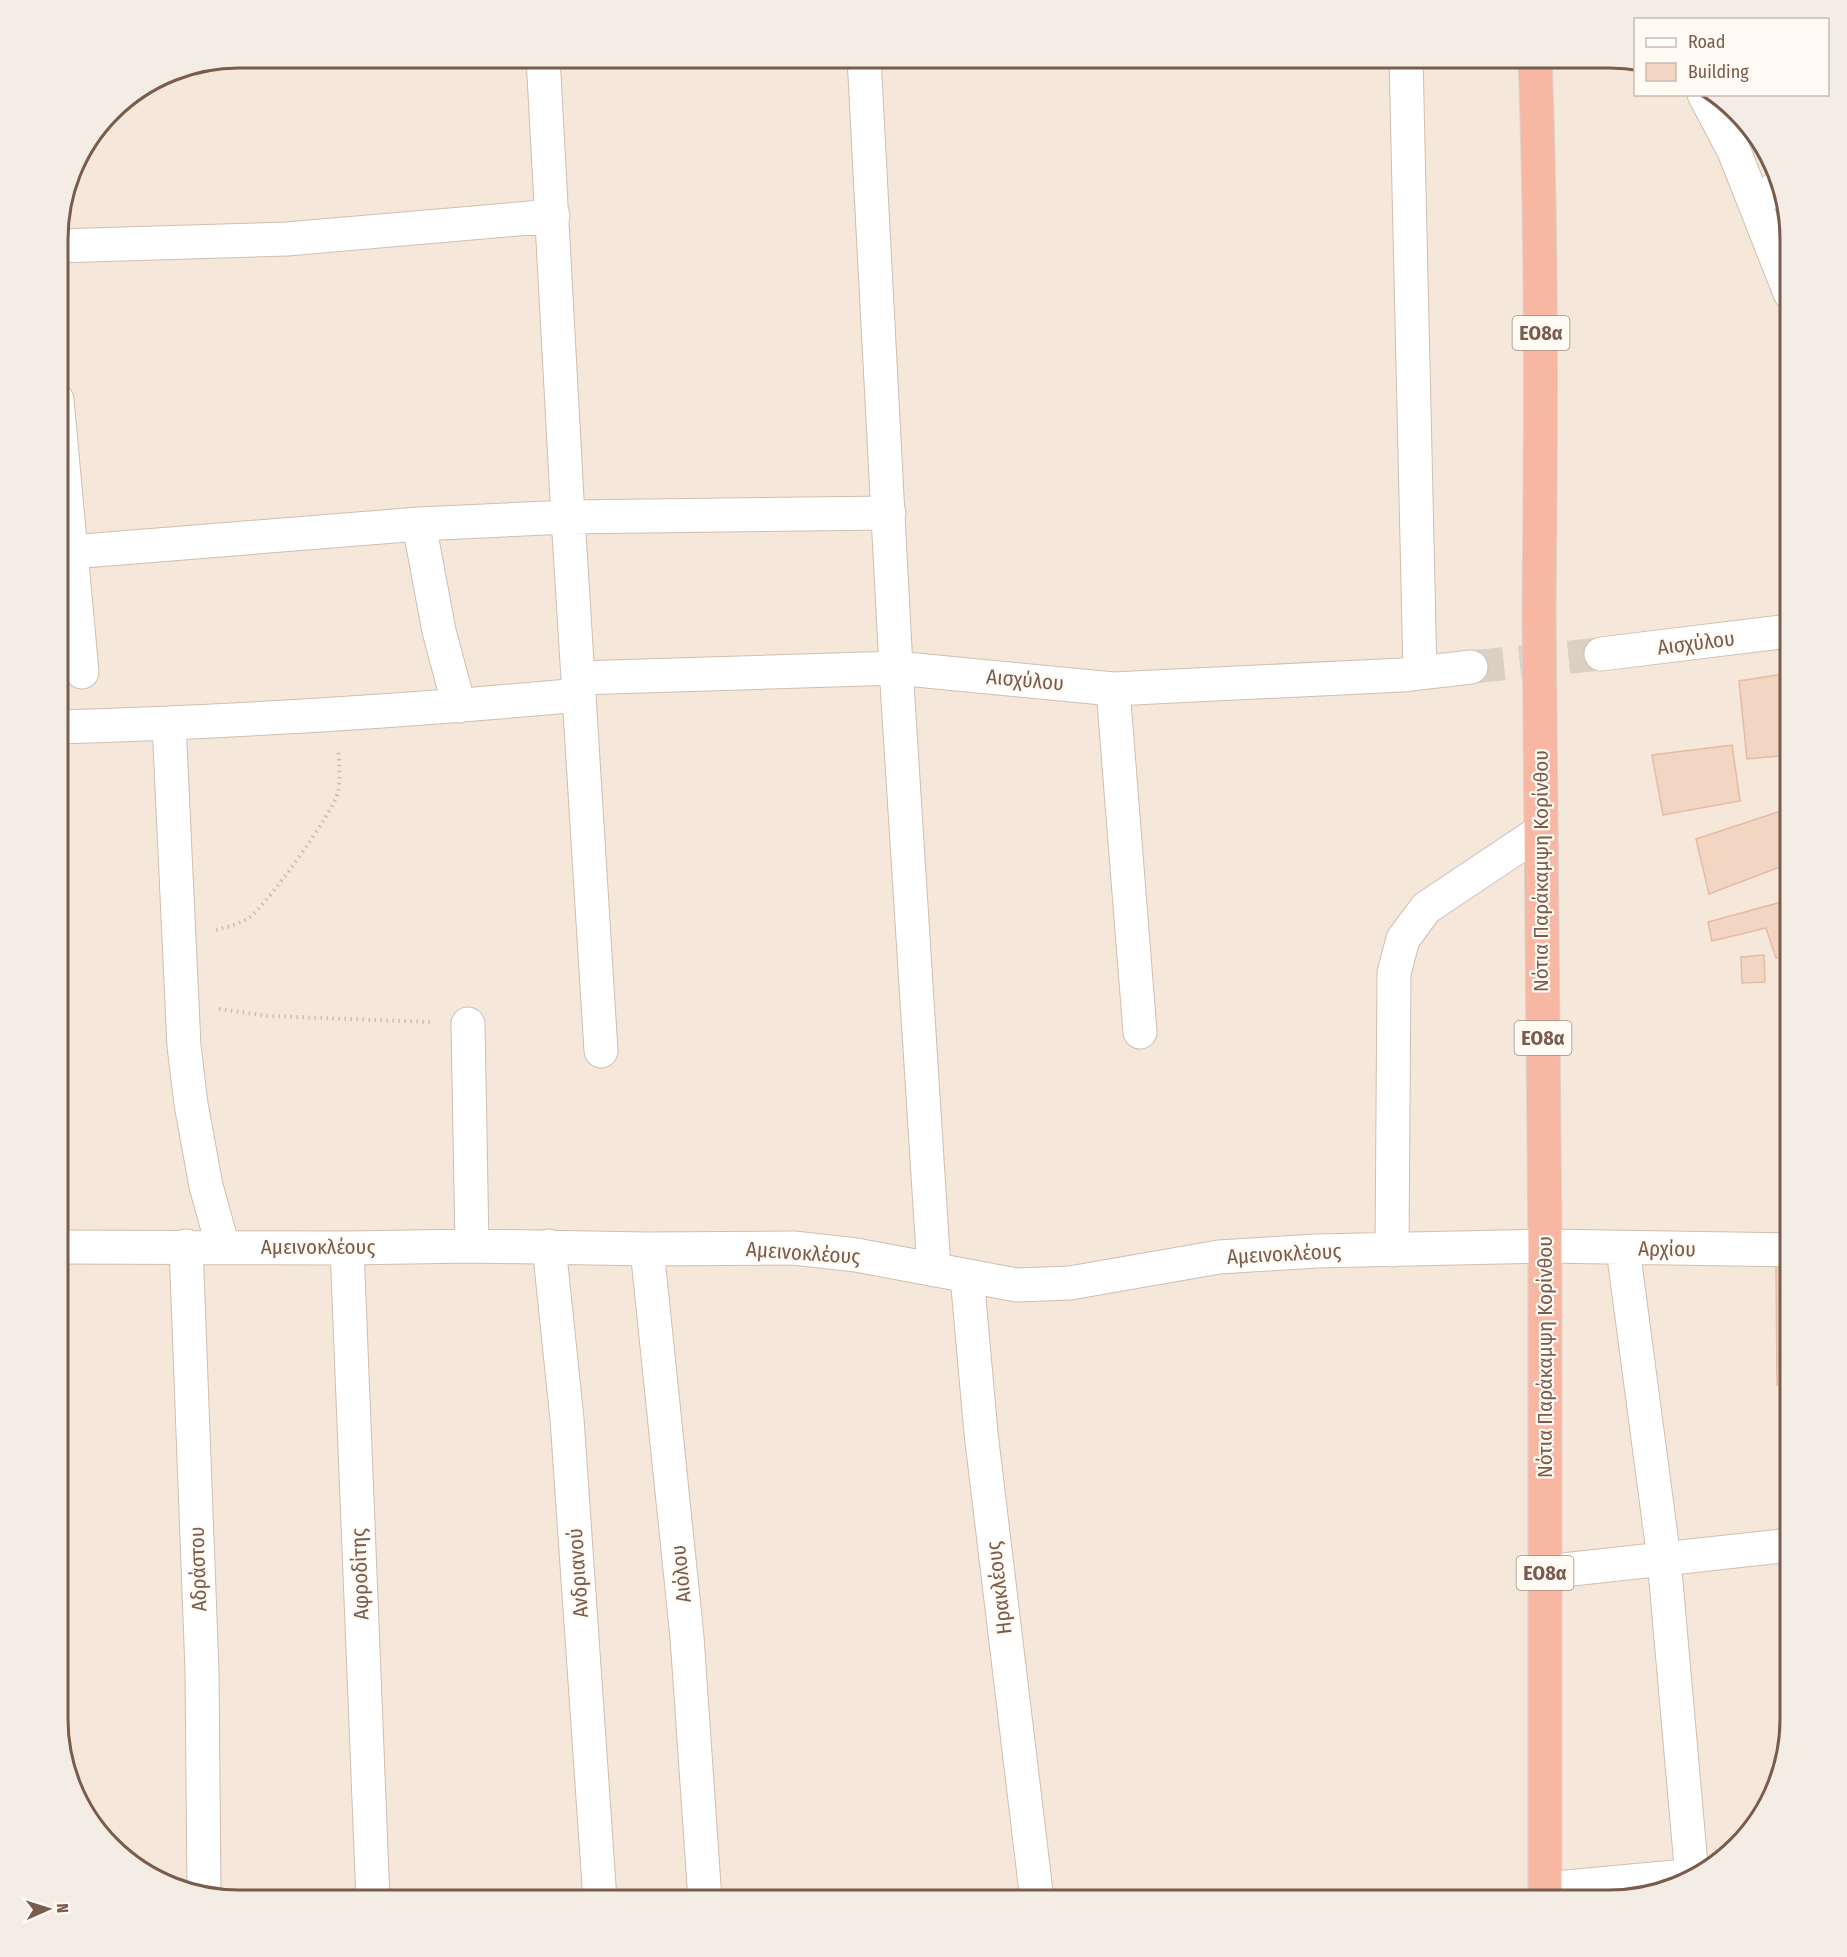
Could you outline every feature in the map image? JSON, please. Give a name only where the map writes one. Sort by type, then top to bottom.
[{"type":"highway","name":"Νότια Παράκαμψη Κορίνθου","points":[[1535,68],[1542,388],[1539,610],[1545,1246],[1545,1889]]},
{"type":"street","points":[[544,68],[568,517],[601,1051]]},
{"type":"street","points":[[865,68],[896,668],[934,1270]]},
{"type":"street","points":[[1406,68],[1420,673]]},
{"type":"street","points":[[1706,98],[1734,151],[1767,194],[1779,246]]},
{"type":"street","points":[[68,246],[287,239],[553,216]]},
{"type":"street","points":[[68,511],[82,672]]},
{"type":"street","points":[[72,552],[418,524],[568,517],[889,513]]},
{"type":"street","points":[[418,524],[439,631],[459,706]]},
{"type":"street","name":"Αισχύλου","points":[[1601,654],[1779,632]]},
{"type":"street","name":"Αισχύλου","points":[[68,727],[327,715],[459,706],[579,686],[896,668],[1113,689],[1420,673],[1471,667]]},
{"type":"street","points":[[1113,689],[1140,1032]]},
{"type":"street","points":[[169,723],[184,1046],[191,1104],[206,1186],[223,1247]]},
{"type":"street","points":[[1392,1250],[1394,973],[1402,939],[1426,908],[1541,831]]},
{"type":"street","points":[[468,1024],[472,1246]]},
{"type":"street","name":"Αδράστου","points":[[186,1246],[202,1671],[204,1886]]},
{"type":"street","name":"Ανδριανού","points":[[549,1246],[567,1419],[599,1889]]},
{"type":"street","name":"Αμεινοκλέους","points":[[68,1247],[794,1248],[856,1255],[1017,1285],[1070,1283],[1220,1257],[1317,1251],[1545,1246]]},
{"type":"street","name":"Αρχίου","points":[[1545,1246],[1779,1250]]},
{"type":"street","name":"Αφροδίτης","points":[[347,1248],[373,1889]]},
{"type":"street","points":[[1623,1248],[1664,1559],[1693,1867]]},
{"type":"street","name":"Αιόλου","points":[[647,1249],[687,1637],[704,1889]]},
{"type":"street","name":"Ηρακλέους","points":[[967,1276],[981,1433],[1036,1889]]},
{"type":"street","points":[[1545,1572],[1779,1546]]},
{"type":"street","points":[[1586,1889],[1665,1880]]},
{"type":"path","points":[[180,933],[210,932],[236,925],[252,916],[271,894],[323,822],[338,793],[339,753],[327,715]]},
{"type":"path","points":[[182,987],[218,1008],[269,1016],[468,1024]]},
{"type":"shaded area","points":[[228,68],[1619,68],[1634,70],[1634,96],[1703,96],[1737,126],[1757,153],[1766,173],[1774,194],[1779,228],[1779,1729],[1774,1763],[1757,1804],[1744,1823],[1721,1847],[1684,1872],[1653,1884],[1619,1889],[228,1889],[194,1884],[153,1867],[134,1854],[110,1831],[85,1794],[71,1752],[68,1729],[68,228],[73,194],[81,173],[90,153],[110,126],[134,103],[153,90],[205,71]]},
{"type":"building","points":[[1779,675],[1779,756],[1747,759],[1739,681]]},
{"type":"building","points":[[1732,745],[1740,801],[1663,815],[1652,755]]},
{"type":"building","points":[[1779,812],[1779,867],[1709,894],[1696,839]]},
{"type":"building","points":[[1779,903],[1779,957],[1776,958],[1766,928],[1712,941],[1708,922]]},
{"type":"building","points":[[1764,955],[1765,982],[1742,983],[1741,957]]},
{"type":"building","points":[[1776,1265],[1779,1265],[1779,1385],[1777,1385]]},
{"type":"tunnel","points":[[1471,667],[1601,654]]}]
